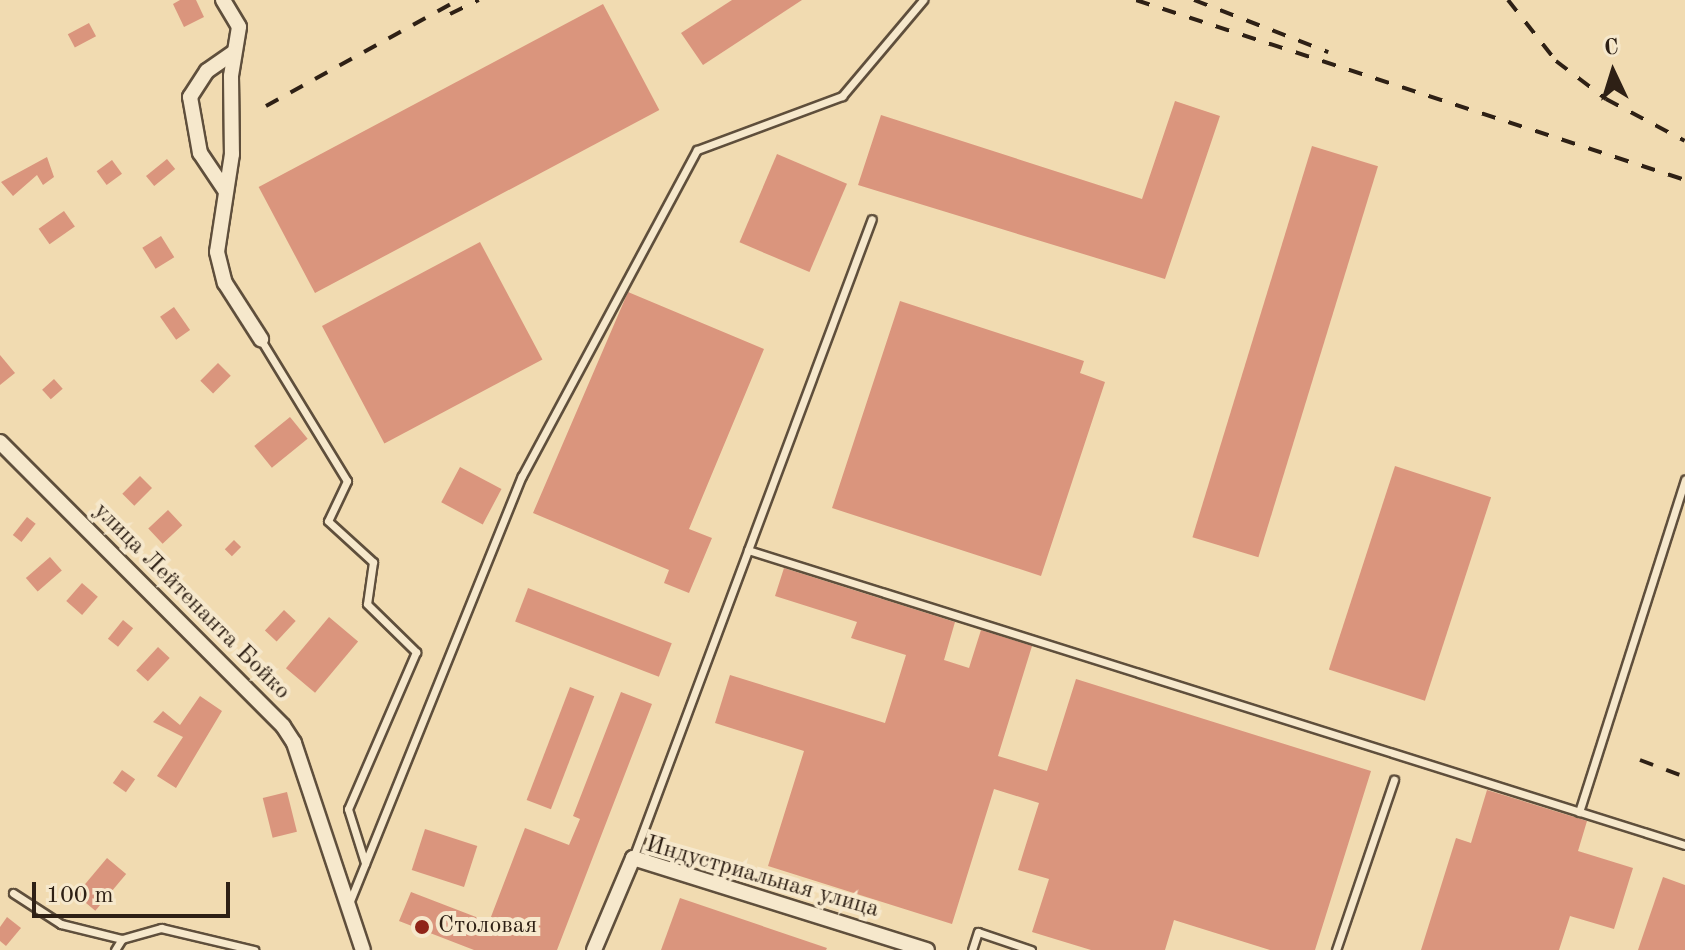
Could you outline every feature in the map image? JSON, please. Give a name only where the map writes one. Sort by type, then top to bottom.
[{"type":"street","points":[[223,0],[239,27],[233,53],[232,154],[217,226],[221,274],[261,339]]},
{"type":"street","points":[[225,190],[200,153],[190,97],[207,71],[233,53]]},
{"type":"street","name":"улица Лейтенанта Бойко","points":[[0,442],[283,726],[294,743],[363,950]]},
{"type":"street","name":"Индустриальная улица","points":[[594,950],[633,858],[927,950]]},
{"type":"lane","points":[[348,905],[522,476],[697,150],[842,96],[923,0]]},
{"type":"lane","points":[[633,858],[872,219]]},
{"type":"lane","points":[[261,339],[347,481],[328,521],[373,562],[367,604],[416,652],[348,809],[365,863]]},
{"type":"lane","points":[[1579,812],[1685,479]]},
{"type":"lane","points":[[748,550],[1685,845]]},
{"type":"lane","points":[[1336,950],[1394,780]]},
{"type":"lane","points":[[13,893],[61,924],[122,939],[161,928],[254,950]]},
{"type":"lane","points":[[972,950],[978,932],[1031,950]]},
{"type":"lane","points":[[115,950],[122,939]]},
{"type":"building","points":[[180,0],[196,0],[204,17],[184,27],[173,4]]},
{"type":"building","points":[[732,0],[802,0],[703,65],[681,33]]},
{"type":"building","points":[[603,4],[659,110],[315,293],[259,187]]},
{"type":"building","points":[[89,23],[96,36],[75,48],[68,34]]},
{"type":"building","points":[[1175,101],[1220,116],[1165,279],[858,185],[881,115],[1142,199]]},
{"type":"building","points":[[1312,146],[1378,166],[1258,557],[1192,537]]},
{"type":"building","points":[[777,154],[847,184],[809,272],[739,242]]},
{"type":"building","points":[[47,157],[54,177],[43,185],[37,175],[13,196],[1,182]]},
{"type":"building","points":[[167,159],[175,169],[154,186],[146,176]]},
{"type":"building","points":[[112,160],[122,174],[107,185],[97,171]]},
{"type":"building","points":[[64,211],[75,227],[50,244],[39,229]]},
{"type":"building","points":[[161,236],[174,257],[156,269],[142,248]]},
{"type":"building","points":[[480,242],[542,359],[384,443],[322,326]]},
{"type":"building","points":[[628,292],[764,349],[689,529],[712,538],[689,593],[664,583],[669,570],[533,513]]},
{"type":"building","points":[[900,301],[1084,361],[1080,373],[1105,382],[1041,576],[832,508]]},
{"type":"building","points":[[174,307],[190,330],[176,340],[160,317]]},
{"type":"building","points":[[0,355],[15,373],[0,385]]},
{"type":"building","points":[[218,363],[231,376],[213,393],[200,381]]},
{"type":"building","points":[[54,379],[63,389],[51,399],[42,390]]},
{"type":"building","points":[[290,417],[308,439],[272,468],[254,446]]},
{"type":"building","points":[[1395,466],[1491,497],[1425,701],[1329,670]]},
{"type":"building","points":[[460,467],[501,489],[483,524],[441,502]]},
{"type":"building","points":[[140,476],[152,488],[134,506],[122,494]]},
{"type":"building","points":[[168,510],[182,525],[163,544],[148,528]]},
{"type":"building","points":[[27,517],[36,524],[22,542],[13,535]]},
{"type":"building","points":[[234,540],[241,547],[232,556],[225,549]]},
{"type":"building","points":[[50,557],[62,571],[38,592],[26,578]]},
{"type":"building","points":[[784,568],[955,622],[944,660],[969,668],[981,630],[1032,646],[998,756],[1047,771],[1076,679],[1371,771],[1315,950],[1270,950],[1174,920],[1165,950],[1091,950],[1032,932],[1049,879],[1018,870],[1039,803],[994,789],[952,924],[768,866],[804,751],[715,723],[730,675],[885,723],[906,655],[851,638],[857,622],[775,596]]},
{"type":"building","points":[[82,583],[98,597],[82,615],[66,601]]},
{"type":"building","points":[[528,588],[672,643],[659,677],[515,622]]},
{"type":"building","points":[[284,610],[296,621],[277,641],[265,630]]},
{"type":"building","points":[[329,617],[358,641],[315,693],[286,668]]},
{"type":"building","points":[[123,620],[133,628],[118,647],[108,639]]},
{"type":"building","points":[[158,647],[170,658],[148,681],[136,670]]},
{"type":"building","points":[[570,687],[594,696],[551,809],[527,800]]},
{"type":"building","points":[[621,692],[652,704],[557,950],[474,950],[399,921],[411,892],[489,922],[525,828],[569,845],[580,819],[573,816]]},
{"type":"building","points":[[200,696],[222,711],[176,788],[157,776],[183,737],[153,722],[163,711],[180,725]]},
{"type":"building","points":[[122,770],[135,779],[126,792],[113,783]]},
{"type":"building","points":[[1487,790],[1587,821],[1578,851],[1633,868],[1614,929],[1570,916],[1559,950],[1421,950],[1456,838],[1471,843]]},
{"type":"building","points":[[287,792],[297,832],[273,838],[263,798]]},
{"type":"building","points":[[425,829],[477,846],[464,887],[412,870]]},
{"type":"building","points":[[107,858],[126,874],[95,911],[76,895]]},
{"type":"building","points":[[1663,877],[1685,885],[1685,950],[1638,950]]},
{"type":"building","points":[[680,898],[827,948],[661,950]]},
{"type":"building","points":[[7,917],[21,928],[6,946],[0,941],[0,927]]},
{"type":"railway","points":[[266,106],[458,0]]},
{"type":"railway","points":[[450,14],[479,0]]},
{"type":"railway","points":[[1136,0],[1685,180]]},
{"type":"railway","points":[[1194,0],[1328,52]]},
{"type":"railway","points":[[1508,0],[1556,61],[1606,99],[1685,141]]},
{"type":"railway","points":[[1640,760],[1685,777]]},
{"type":"place","name":"Столовая","points":[[422,927]]}]
